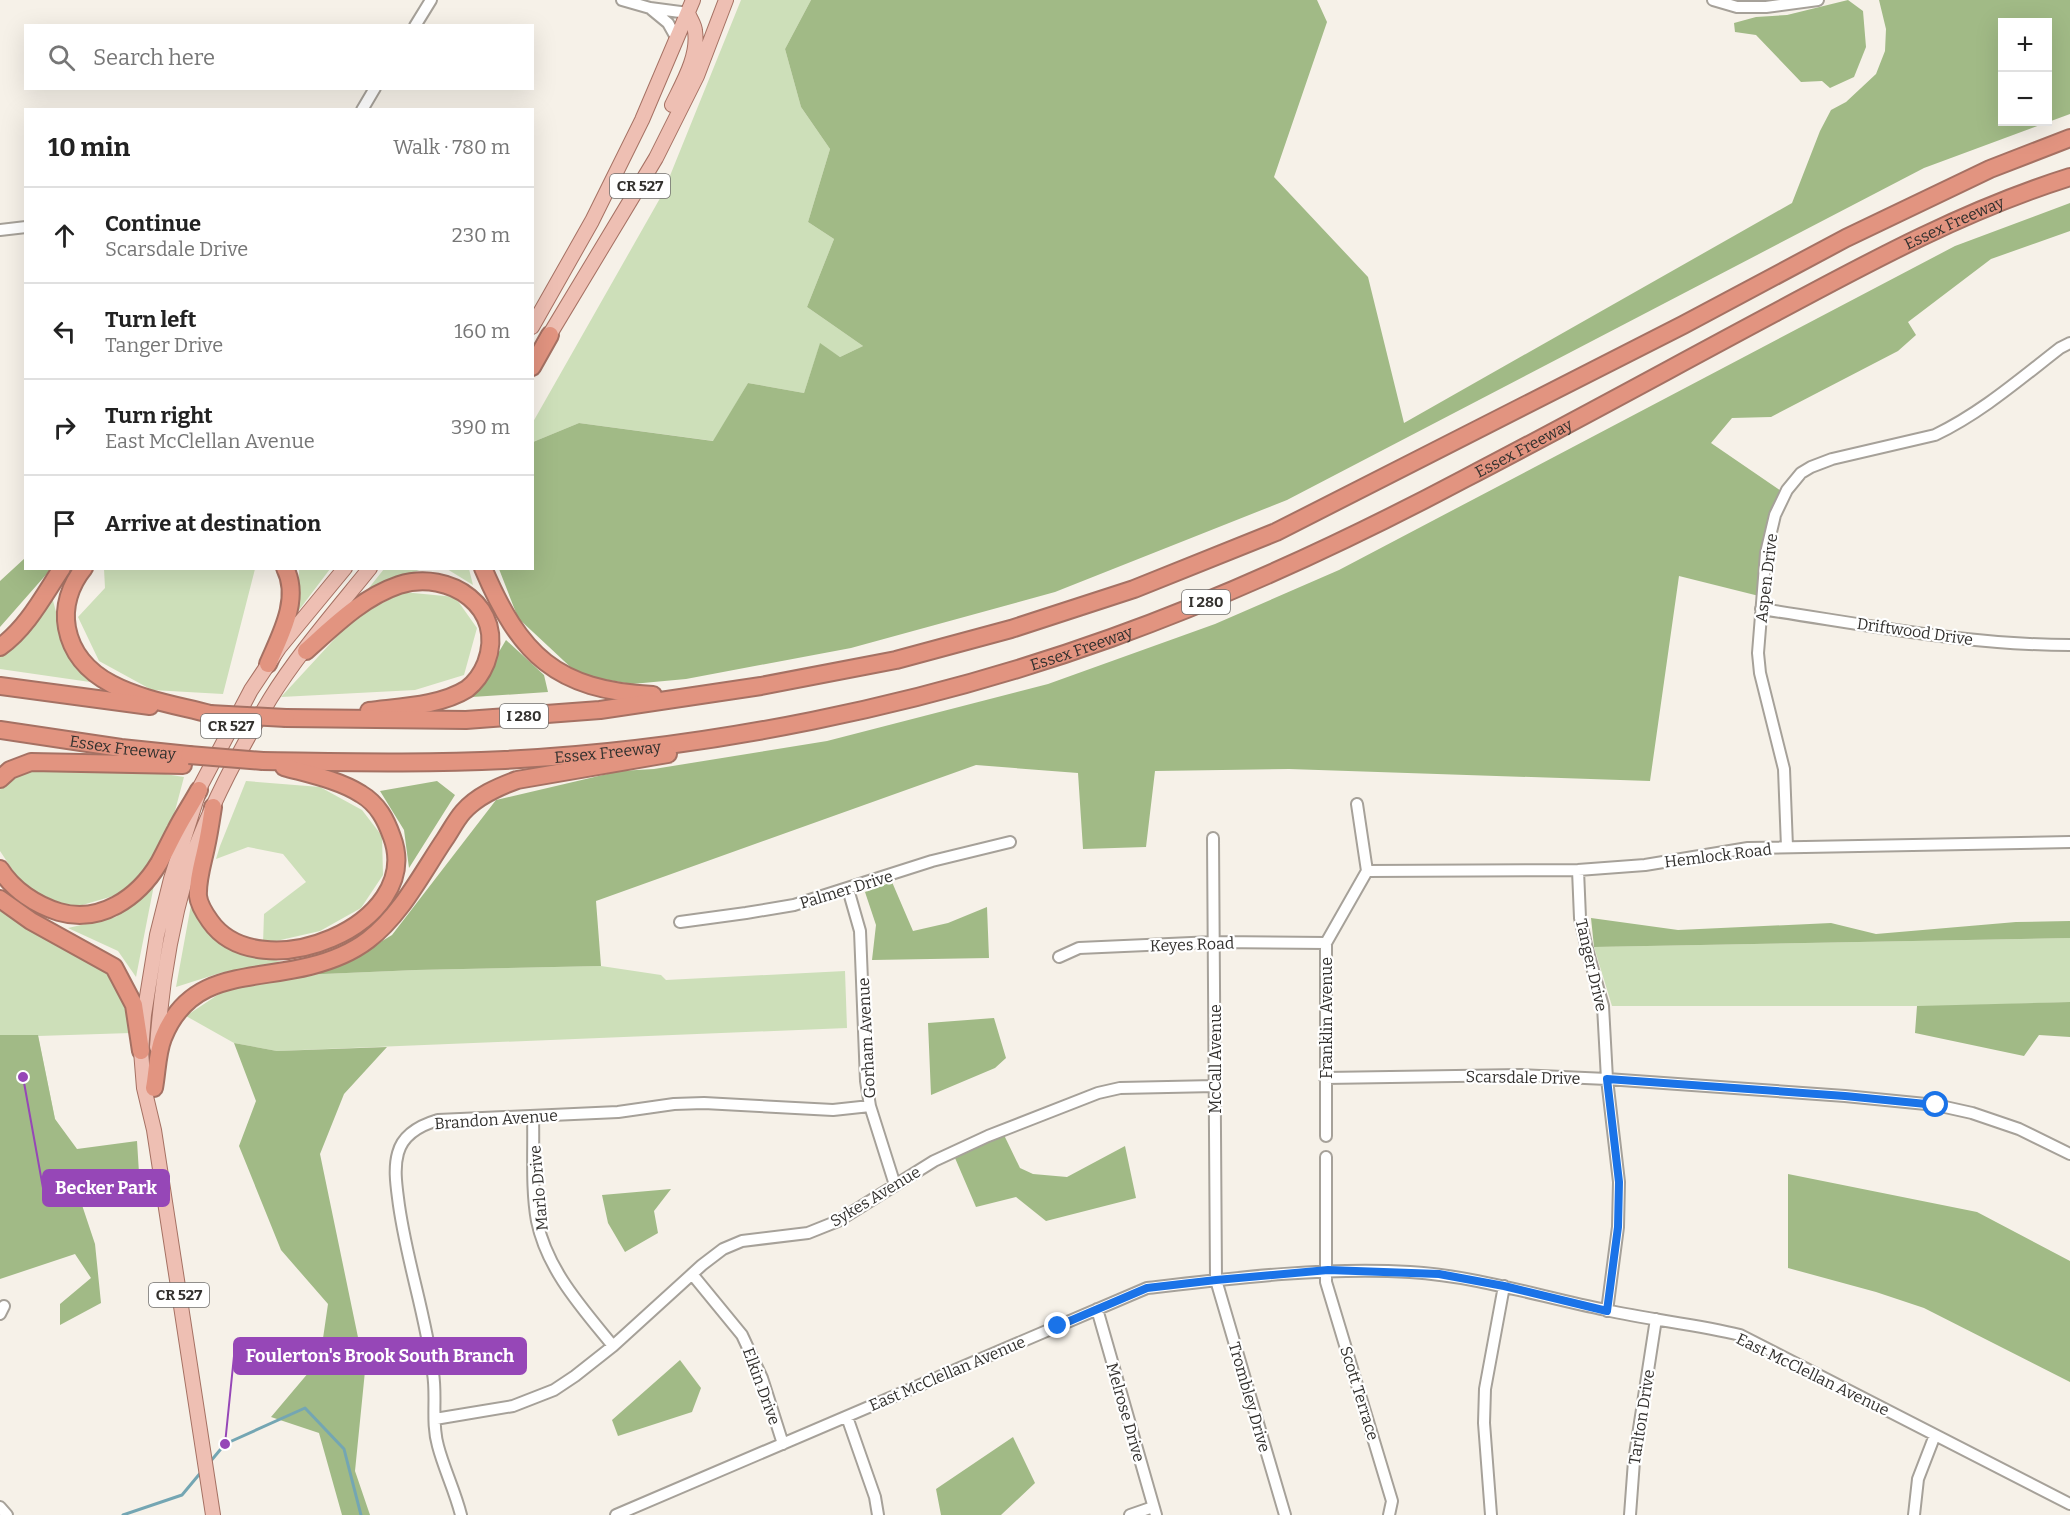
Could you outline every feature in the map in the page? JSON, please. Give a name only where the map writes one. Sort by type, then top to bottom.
[{"type":"highway","name":"Essex Freeway","points":[[0,686],[210,714],[314,719],[466,720],[600,710],[761,686],[896,660],[1011,629],[1134,589],[1276,532],[1683,325],[1846,238],[1990,169],[2070,138]]},
{"type":"highway","name":"Essex Freeway","points":[[0,730],[186,760],[224,758],[263,761],[410,762],[507,760],[687,742],[804,722],[911,698],[1020,668],[1110,639],[1227,594],[1332,547],[1464,480],[1879,258],[1981,210],[2070,177]]},
{"type":"highway","points":[[534,364],[550,336]]},
{"type":"highway","points":[[0,647],[14,637],[61,570]]},
{"type":"highway","points":[[83,570],[71,589],[65,619],[68,637],[74,652],[82,663],[110,684],[140,695],[210,714]]},
{"type":"highway","points":[[268,664],[283,628],[290,603],[291,589],[286,570]]},
{"type":"highway","points":[[484,570],[501,607],[525,643],[540,660],[582,683],[607,691],[667,695],[761,686]]},
{"type":"highway","points":[[306,651],[364,603],[398,586],[421,581],[450,585],[464,593],[473,600],[484,616],[489,631],[488,657],[485,667],[480,677],[466,689],[422,704],[314,719]]},
{"type":"highway","points":[[154,1088],[163,1039],[180,1009],[200,990],[223,981],[309,967],[347,952],[367,941],[398,910],[463,812],[497,787],[518,780],[706,748],[804,722]]},
{"type":"highway","points":[[0,779],[10,770],[31,762],[186,760]]},
{"type":"highway","points":[[213,807],[198,897],[204,913],[220,934],[241,946],[278,950],[298,949],[335,937],[364,919],[386,894],[393,882],[396,864],[394,844],[387,822],[370,800],[347,787],[263,761]]},
{"type":"highway","points":[[0,869],[16,888],[31,900],[50,909],[70,915],[107,910],[129,897],[149,877],[199,790]]},
{"type":"highway","points":[[0,899],[31,921],[114,967],[134,1005],[141,1051]]},
{"type":"main road","name":"CR 527","points":[[534,357],[550,336],[656,158],[697,76],[726,0]]},
{"type":"main road","name":"CR 527","points":[[534,323],[592,221],[642,120],[690,6]]},
{"type":"main road","points":[[629,203],[690,67],[695,46],[695,30],[690,6]]},
{"type":"main road","name":"CR 527","points":[[213,1515],[154,1130],[144,1088],[141,1051],[144,1015],[157,935],[174,869],[199,790],[220,746],[268,664],[343,570]]},
{"type":"main road","name":"CR 527","points":[[154,1130],[154,1088],[161,991],[186,875],[213,807],[271,698],[368,570]]},
{"type":"street","points":[[416,24],[431,0]]},
{"type":"street","points":[[622,0],[650,8],[690,6]]},
{"type":"street","points":[[1713,0],[1746,8],[1818,0]]},
{"type":"street","points":[[650,8],[668,23],[677,39]]},
{"type":"street","points":[[363,108],[374,90]]},
{"type":"street","points":[[0,230],[24,227]]},
{"type":"street","name":"Aspen Drive","points":[[1787,847],[1784,769],[1760,674],[1758,653],[1766,553],[1775,515],[1787,490],[1801,473],[1832,459],[1935,435],[1951,428],[1977,412],[2060,348],[2070,343]]},
{"type":"street","name":"Driftwood Drive","points":[[1761,609],[1943,636],[2021,645],[2070,645]]},
{"type":"street","points":[[1357,804],[1367,871]]},
{"type":"street","name":"McCall Avenue","points":[[1213,838],[1216,1280]]},
{"type":"street","name":"Palmer Drive","points":[[680,922],[794,905],[932,861],[1010,842]]},
{"type":"street","name":"Hemlock Road","points":[[1367,871],[1578,870],[1644,865],[1748,848],[2070,842]]},
{"type":"street","name":"Tanger Drive","points":[[1578,870],[1580,918],[1603,1006],[1607,1079],[1619,1182],[1618,1227],[1607,1311]]},
{"type":"street","name":"Franklin Avenue","points":[[1326,1136],[1326,943],[1367,871]]},
{"type":"street","name":"Gorham Avenue","points":[[848,889],[860,931],[866,1081],[870,1106],[895,1185]]},
{"type":"street","name":"Keyes Road","points":[[1059,957],[1079,948],[1214,942],[1326,943]]},
{"type":"street","name":"Scarsdale Drive","points":[[1325,1078],[1521,1075],[1845,1096],[1936,1105],[1972,1113],[2019,1129],[2070,1154]]},
{"type":"street","name":"Sykes Avenue","points":[[435,1419],[496,1410],[554,1390],[613,1346],[692,1274],[723,1250],[742,1242],[808,1233],[838,1221],[934,1161],[988,1136],[1098,1093],[1120,1088],[1215,1086]]},
{"type":"street","name":"Brandon Avenue","points":[[461,1515],[438,1446],[434,1377],[429,1340],[400,1212],[395,1166],[401,1143],[409,1135],[427,1123],[446,1120],[618,1112],[674,1104],[704,1103],[833,1110],[870,1106]]},
{"type":"street","name":"Marlo Drive","points":[[533,1116],[537,1221],[543,1241],[561,1277],[580,1306],[613,1346]]},
{"type":"street","points":[[1326,1157],[1328,1270]]},
{"type":"street","name":"East McClellan Avenue","points":[[616,1515],[1147,1288],[1328,1270],[1439,1274],[1504,1286],[1607,1311],[1704,1326],[1740,1335],[2070,1504]]},
{"type":"street","name":"Scott Terrace","points":[[1328,1270],[1326,1282],[1392,1501],[1389,1515]]},
{"type":"street","name":"Elkin Drive","points":[[692,1274],[742,1335],[762,1378],[783,1444]]},
{"type":"street","name":"Trombley Drive","points":[[1216,1280],[1285,1515]]},
{"type":"street","points":[[1491,1515],[1484,1423],[1485,1389],[1504,1286]]},
{"type":"street","name":"Melrose Drive","points":[[1097,1309],[1154,1511]]},
{"type":"street","name":"Tarlton Drive","points":[[1630,1515],[1634,1461],[1656,1318]]},
{"type":"street","points":[[847,1417],[875,1497],[878,1515]]},
{"type":"street","points":[[1914,1515],[1918,1479],[1935,1435]]},
{"type":"street","points":[[0,1507],[7,1515]]},
{"type":"street","points":[[1130,1515],[1154,1511]]},
{"type":"green space","points":[[741,0],[811,0],[785,49],[801,107],[830,149],[808,222],[834,239],[807,307],[863,346],[840,357],[820,344],[804,393],[748,383],[714,441],[579,423],[534,442],[534,420],[663,193]]},
{"type":"green space","points":[[811,0],[1317,0],[1327,22],[1274,177],[1368,277],[1404,423],[1792,203],[1820,131],[1831,110],[1846,102],[1876,74],[1885,51],[1886,29],[1879,0],[2070,0],[2070,114],[2052,121],[2052,18],[1998,18],[1998,126],[2038,126],[1924,168],[1287,500],[1055,592],[851,648],[686,679],[632,684],[579,675],[518,618],[499,570],[534,570],[534,442],[579,423],[713,441],[748,383],[804,393],[820,343],[840,357],[863,346],[807,307],[834,239],[808,222],[830,149],[801,107],[785,49]]},
{"type":"green space","points":[[1848,0],[1863,11],[1866,47],[1854,77],[1830,88],[1822,81],[1801,82],[1756,35],[1735,32],[1734,23],[1756,17],[1787,15]]},
{"type":"green space","points":[[2070,203],[2070,231],[1991,259],[1908,322],[1916,335],[1898,351],[1771,417],[1732,418],[1711,443],[1781,491],[1767,598],[1679,576],[1650,781],[1289,769],[1155,771],[1146,847],[1083,849],[1078,773],[976,765],[596,901],[601,966],[300,975],[346,963],[392,935],[496,800],[620,771],[654,769],[827,741],[1048,684],[1215,624],[1339,570],[1955,246]]},
{"type":"green space","points":[[24,559],[24,570],[50,570],[0,627],[0,581]]},
{"type":"green space","points":[[104,570],[255,570],[223,694],[152,690],[99,661],[78,617],[105,588]]},
{"type":"green space","points":[[299,570],[329,570],[299,610]]},
{"type":"green space","points":[[383,570],[419,570],[368,589]]},
{"type":"green space","points":[[449,570],[469,570],[473,585]]},
{"type":"green space","points":[[403,592],[455,597],[477,628],[464,675],[415,690],[281,697],[353,619]]},
{"type":"green space","points":[[52,597],[68,656],[90,682],[0,669],[0,655],[15,647]]},
{"type":"green space","points":[[506,640],[544,675],[548,692],[472,697]]},
{"type":"green space","points":[[127,768],[184,777],[171,826],[143,876],[127,892],[72,908],[24,887],[0,851],[0,790],[2,784],[33,769]]},
{"type":"green space","points":[[246,781],[320,787],[362,810],[382,836],[383,875],[361,908],[320,931],[263,944],[264,914],[306,882],[283,854],[248,847],[216,859]]},
{"type":"green space","points":[[437,781],[455,795],[409,868],[404,830],[380,791]]},
{"type":"green space","points":[[892,882],[913,931],[948,923],[987,907],[989,958],[872,960],[876,925],[865,892]]},
{"type":"green space","points":[[154,885],[136,977],[118,951],[68,928],[116,917]]},
{"type":"green space","points":[[191,905],[207,931],[229,949],[282,962],[220,973],[176,987]]},
{"type":"green space","points":[[0,908],[20,924],[60,948],[112,973],[123,992],[131,1033],[38,1036],[55,1119],[76,1151],[139,1173],[0,1218]]},
{"type":"green space","points":[[1591,918],[1678,930],[1831,923],[1876,934],[2016,922],[2070,921],[2070,938],[1594,947]]},
{"type":"green space","points":[[2070,938],[2070,1002],[1949,1006],[1612,1006],[1594,947]]},
{"type":"green space","points":[[601,966],[661,975],[666,980],[845,971],[847,1028],[277,1051],[234,1043],[186,1016],[231,986],[300,975]]},
{"type":"green space","points":[[2070,1002],[2070,1037],[2039,1035],[2024,1056],[1915,1033],[1917,1006]]},
{"type":"green space","points":[[994,1018],[1006,1058],[995,1068],[931,1095],[928,1023]]},
{"type":"green space","points":[[0,1035],[38,1035],[55,1119],[77,1149],[137,1141],[139,1173],[78,1193],[95,1244],[101,1303],[60,1325],[60,1304],[91,1278],[75,1254],[0,1279]]},
{"type":"green space","points":[[234,1043],[277,1051],[387,1047],[344,1094],[320,1154],[365,1371],[355,1471],[370,1515],[342,1515],[319,1433],[271,1417],[320,1359],[328,1304],[281,1250],[239,1146],[256,1101]]},
{"type":"green space","points":[[1004,1135],[1020,1168],[1033,1174],[1067,1177],[1125,1146],[1136,1198],[1046,1221],[1016,1197],[976,1207],[955,1158]]},
{"type":"green space","points":[[1788,1174],[1977,1212],[2070,1261],[2070,1382],[1924,1308],[1876,1292],[1788,1268]]},
{"type":"green space","points":[[671,1189],[654,1211],[658,1233],[625,1252],[608,1223],[602,1195]]},
{"type":"green space","points":[[680,1360],[701,1388],[692,1412],[618,1436],[612,1420]]},
{"type":"green space","points":[[1013,1437],[1035,1483],[1001,1515],[941,1515],[936,1489]]},
{"type":"waterway","points":[[210,1462],[225,1444],[305,1408],[344,1449],[361,1515]]},
{"type":"waterway","points":[[123,1515],[182,1495],[202,1471]]},
{"type":"place","name":"Becker Park","points":[[23,1077]]},
{"type":"place","name":"Foulerton's Brook South Branch","points":[[225,1444]]},
{"type":"route","points":[[1058,1326],[1147,1288],[1328,1270],[1439,1274],[1504,1286],[1607,1311],[1618,1227],[1619,1182],[1607,1079],[1845,1096],[1936,1105]]}]
